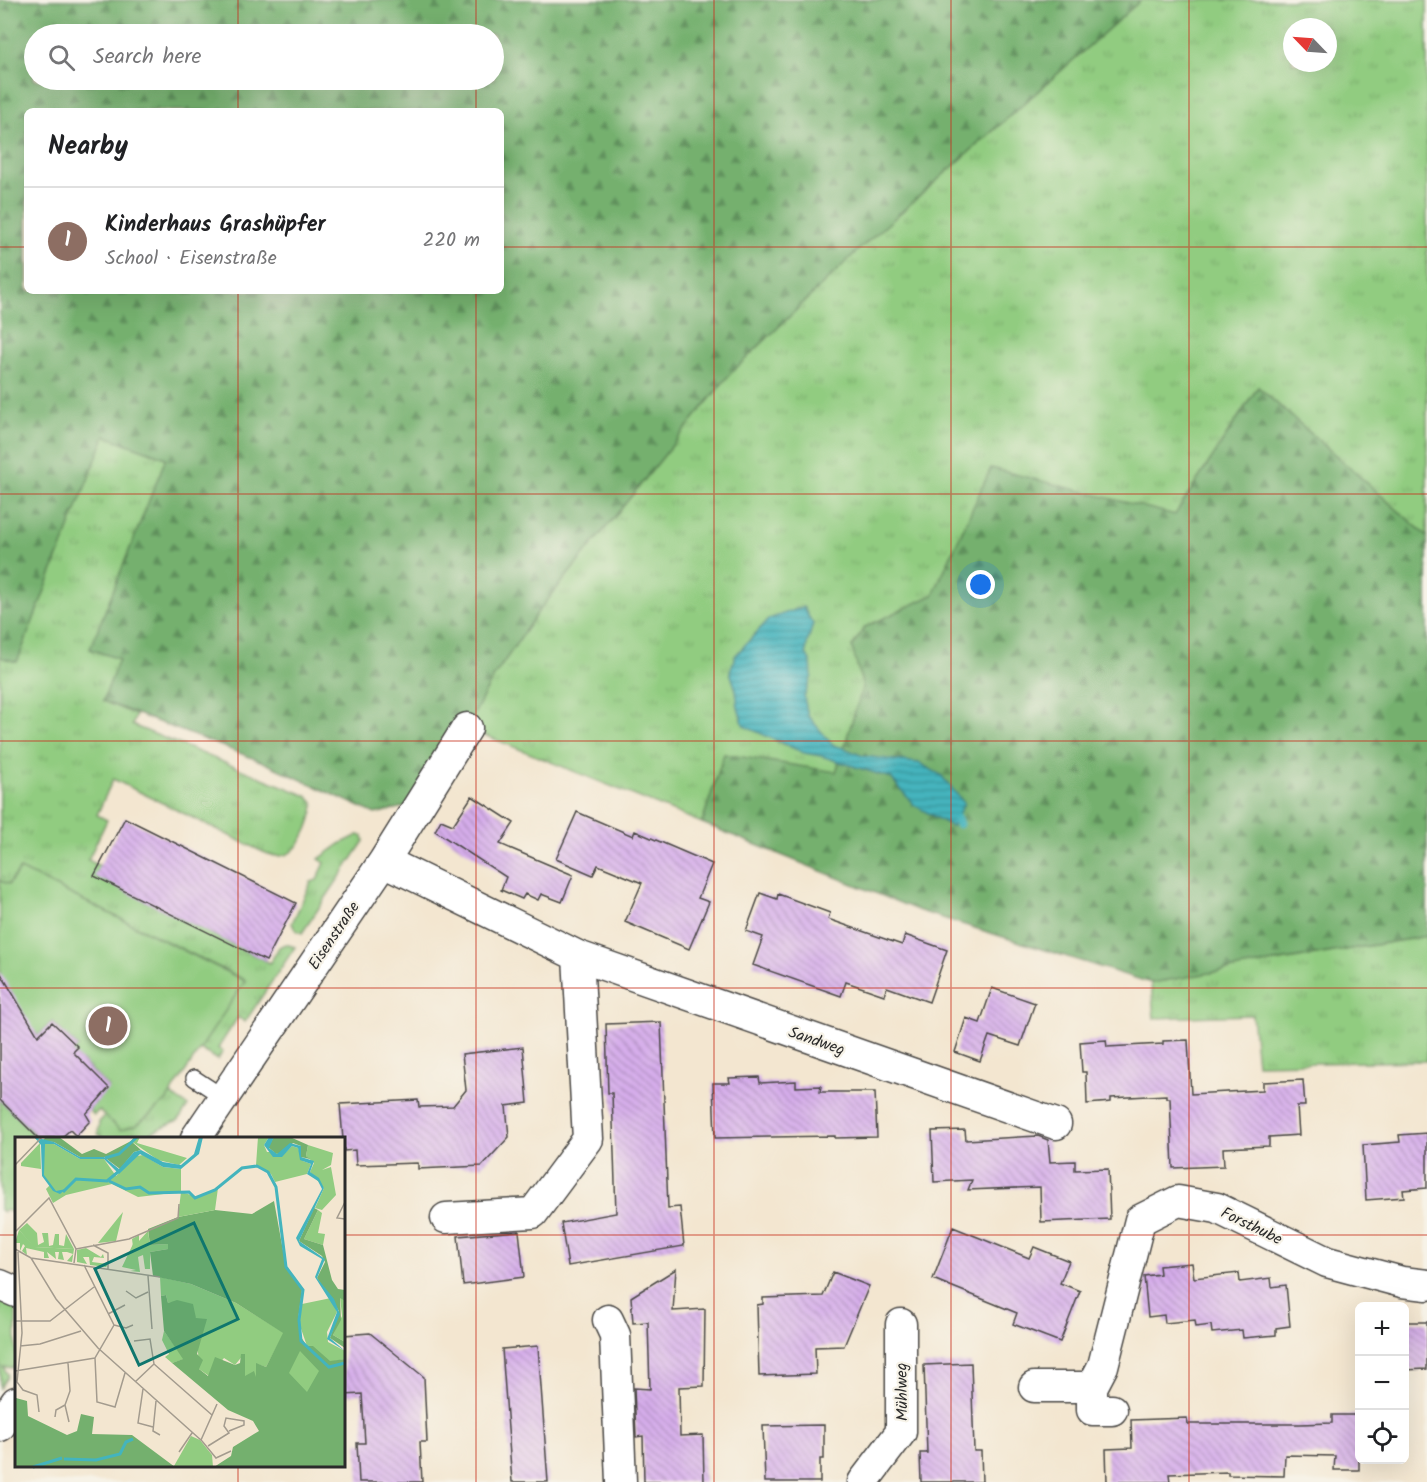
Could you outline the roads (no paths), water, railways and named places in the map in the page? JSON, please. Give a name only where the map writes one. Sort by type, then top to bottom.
[{"type":"street","name":"Eisenstraße","points":[[197,1137],[384,861],[466,728]]},
{"type":"street","name":"Sandweg","points":[[384,861],[578,956],[1056,1124]]},
{"type":"street","points":[[446,1218],[533,1213],[588,1139],[578,956]]},
{"type":"street","name":"Forsthube","points":[[1092,1387],[1103,1366],[1140,1220],[1178,1201],[1217,1208],[1327,1262],[1402,1282],[1427,1285]]},
{"type":"street","points":[[0,1284],[15,1292]]},
{"type":"street","points":[[608,1320],[615,1335],[621,1482]]},
{"type":"street","name":"Mühlweg","points":[[863,1482],[902,1432],[901,1324]]},
{"type":"street","points":[[1034,1388],[1092,1387],[1092,1410],[1113,1410]]},
{"type":"street","points":[[0,1426],[15,1404]]},
{"type":"lane","points":[[194,1078],[223,1097]]},
{"type":"water","points":[[803,607],[813,624],[806,653],[811,662],[812,676],[804,697],[808,716],[833,745],[863,756],[919,763],[941,775],[964,803],[952,827],[914,805],[891,778],[821,756],[804,753],[744,726],[730,672],[735,656],[769,619]]},
{"type":"waterway","points":[[956,818],[959,824]]},
{"type":"place","name":"Kinderhaus Grashüpfer","points":[[108,1026]]}]
